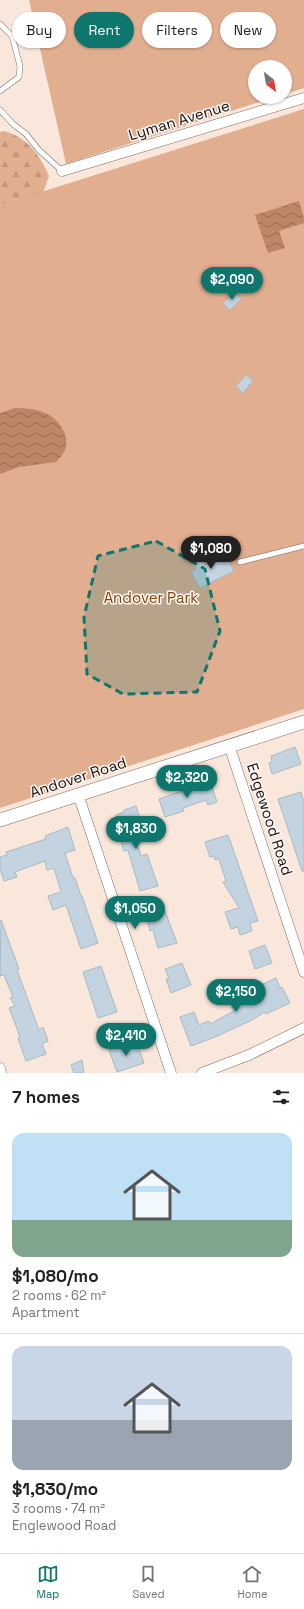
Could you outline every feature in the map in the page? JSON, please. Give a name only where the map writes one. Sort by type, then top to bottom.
[{"type":"street","name":"Lyman Avenue","points":[[62,171],[304,98]]},
{"type":"street","name":"Andover Road","points":[[0,820],[304,722]]},
{"type":"street","name":"Edgewood Road","points":[[229,745],[304,972]]},
{"type":"street","points":[[78,794],[171,1073]]},
{"type":"street","points":[[202,1073],[249,1055],[304,1028]]},
{"type":"street","points":[[0,1068],[1,1073]]},
{"type":"lane","points":[[0,24],[12,36],[20,66],[19,77],[0,90]]},
{"type":"lane","points":[[0,110],[62,171]]},
{"type":"lane","points":[[240,562],[304,546]]},
{"type":"highlighted area","points":[[156,541],[205,569],[220,631],[197,692],[123,694],[87,674],[84,617],[98,556]]},
{"type":"green space","points":[[29,0],[304,0],[304,88],[292,92],[292,60],[248,60],[248,104],[253,104],[66,164],[40,48],[66,48],[66,12],[32,12]]},
{"type":"green space","name":"Andover Park","points":[[304,109],[304,709],[0,808],[0,205]]},
{"type":"green space","points":[[4,131],[20,138],[32,148],[49,176],[41,199],[0,222],[0,132]]},
{"type":"water","points":[[299,201],[304,223],[279,231],[285,248],[268,253],[255,215]]},
{"type":"water","points":[[15,408],[30,409],[42,412],[50,415],[59,423],[65,433],[66,445],[64,452],[56,462],[19,467],[0,474],[0,413]]},
{"type":"building","points":[[235,293],[241,299],[230,310],[223,303]]},
{"type":"building","points":[[246,375],[253,381],[243,393],[236,386]]},
{"type":"building","points":[[225,554],[234,571],[200,588],[191,572],[196,569],[192,558],[200,555],[205,565]]},
{"type":"building","points":[[295,747],[301,764],[272,774],[269,763],[272,762],[271,756]]},
{"type":"building","points":[[202,784],[202,786],[211,784],[217,802],[208,805],[206,800],[183,808],[184,811],[165,817],[159,799]]},
{"type":"building","points":[[301,792],[304,802],[304,871],[302,871],[278,799]]},
{"type":"building","points":[[136,806],[141,822],[131,825],[141,856],[147,854],[158,886],[140,891],[128,850],[124,851],[120,839],[123,838],[116,815],[124,812],[124,810]]},
{"type":"building","points":[[68,827],[75,850],[65,853],[98,943],[81,949],[66,905],[53,910],[48,896],[61,892],[54,868],[47,870],[45,861],[15,872],[17,877],[4,881],[0,869],[0,857],[7,855],[6,852],[46,839],[45,836]]},
{"type":"building","points":[[228,835],[258,921],[250,923],[252,931],[240,935],[238,927],[231,929],[225,912],[239,908],[223,882],[226,881],[219,859],[215,860],[214,856],[210,857],[205,842]]},
{"type":"building","points":[[165,911],[177,943],[158,948],[153,930],[150,931],[146,917]]},
{"type":"building","points":[[1,920],[19,969],[17,970],[39,1030],[43,1027],[48,1041],[42,1044],[46,1054],[26,1061],[18,1038],[20,1038],[18,1031],[9,1008],[15,1006],[10,998],[13,997],[4,975],[0,976]]},
{"type":"building","points":[[265,945],[272,963],[255,969],[249,951]]},
{"type":"building","points":[[182,963],[191,985],[171,993],[166,979],[169,978],[165,969]]},
{"type":"building","points":[[101,966],[117,1012],[98,1018],[83,972]]},
{"type":"building","points":[[276,978],[280,988],[282,987],[290,1003],[266,1014],[265,1012],[250,1021],[191,1046],[180,1017],[194,1012],[199,1025],[209,1021],[210,1024],[234,1011],[226,994],[243,987],[250,1003],[266,995],[261,985]]},
{"type":"building","points":[[137,1043],[144,1063],[117,1072],[109,1050],[120,1045],[122,1049]]},
{"type":"building","points":[[82,1060],[84,1073],[74,1073],[71,1065]]}]
